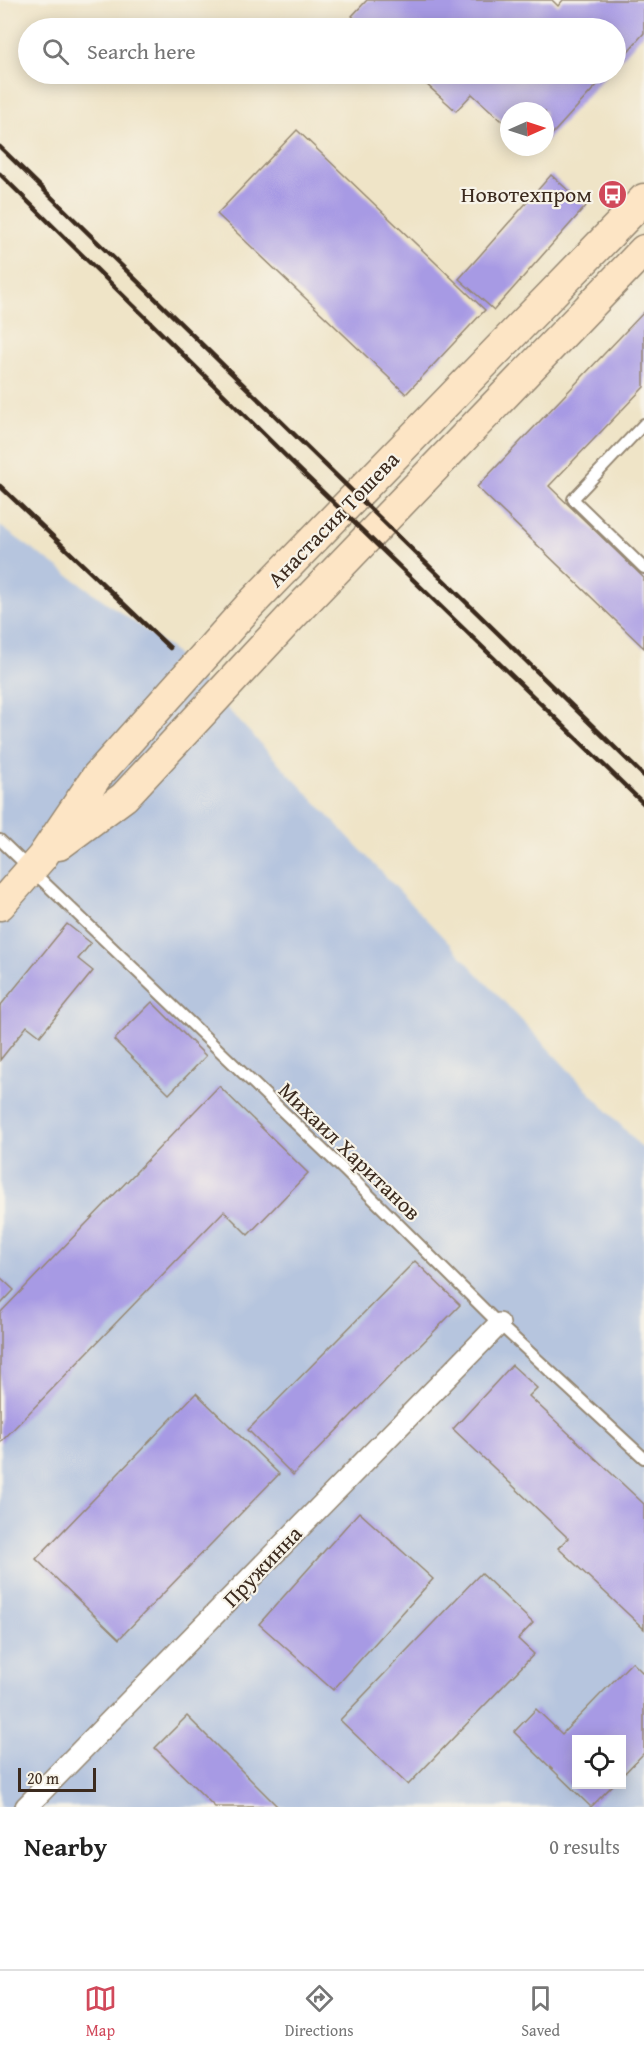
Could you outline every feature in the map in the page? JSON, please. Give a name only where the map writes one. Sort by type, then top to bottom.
[{"type":"main road","name":"Анастасия Тошева","points":[[0,905],[37,862],[97,776],[250,605],[644,199]]},
{"type":"main road","name":"Анастасия Тошева","points":[[37,862],[124,797],[293,615],[644,250]]},
{"type":"street","name":"Пружинна","points":[[26,1807],[499,1324]]},
{"type":"lane","points":[[644,424],[573,499],[644,568]]},
{"type":"lane","name":"Михаил Хаританов","points":[[0,840],[37,862],[499,1324],[644,1458]]},
{"type":"shaded area","points":[[0,526],[170,648],[644,1150],[644,1807],[0,1807]]},
{"type":"building","points":[[367,0],[552,0],[558,6],[563,0],[644,0],[644,33],[626,54],[626,18],[354,18],[352,16]]},
{"type":"building","points":[[426,84],[598,84],[554,132],[554,102],[500,102],[500,119],[472,94],[456,111]]},
{"type":"building","points":[[297,130],[485,310],[406,394],[217,214]]},
{"type":"building","points":[[551,175],[586,206],[494,310],[459,279]]},
{"type":"building","points":[[644,312],[644,387],[549,486],[644,578],[644,648],[477,487]]},
{"type":"building","points":[[67,924],[91,943],[78,959],[93,971],[40,1036],[27,1026],[0,1060],[0,1006]]},
{"type":"building","points":[[152,1002],[206,1056],[169,1094],[114,1040]]},
{"type":"building","points":[[219,1086],[308,1173],[248,1235],[224,1211],[0,1443],[0,1313]]},
{"type":"building","points":[[415,1261],[460,1305],[293,1475],[248,1430]]},
{"type":"building","points":[[0,1277],[14,1290],[0,1305]]},
{"type":"building","points":[[512,1365],[537,1388],[529,1396],[644,1504],[644,1629],[558,1548],[568,1538],[453,1429]]},
{"type":"building","points":[[196,1393],[279,1474],[119,1639],[36,1559]]},
{"type":"building","points":[[359,1512],[433,1579],[333,1690],[259,1624]]},
{"type":"building","points":[[481,1573],[533,1623],[518,1639],[534,1654],[408,1785],[340,1720]]},
{"type":"building","points":[[632,1662],[644,1674],[644,1753],[626,1772],[626,1735],[572,1735],[572,1788],[514,1732],[536,1709],[562,1734]]},
{"type":"building","points":[[187,1716],[278,1807],[215,1807],[155,1748]]},
{"type":"building","points":[[573,1789],[609,1789],[591,1807]]},
{"type":"railway","points":[[0,147],[644,776]]},
{"type":"railway","points":[[0,174],[644,804]]},
{"type":"railway","points":[[0,486],[170,648]]},
{"type":"place","name":"Новотехпром","points":[[613,194]]}]
